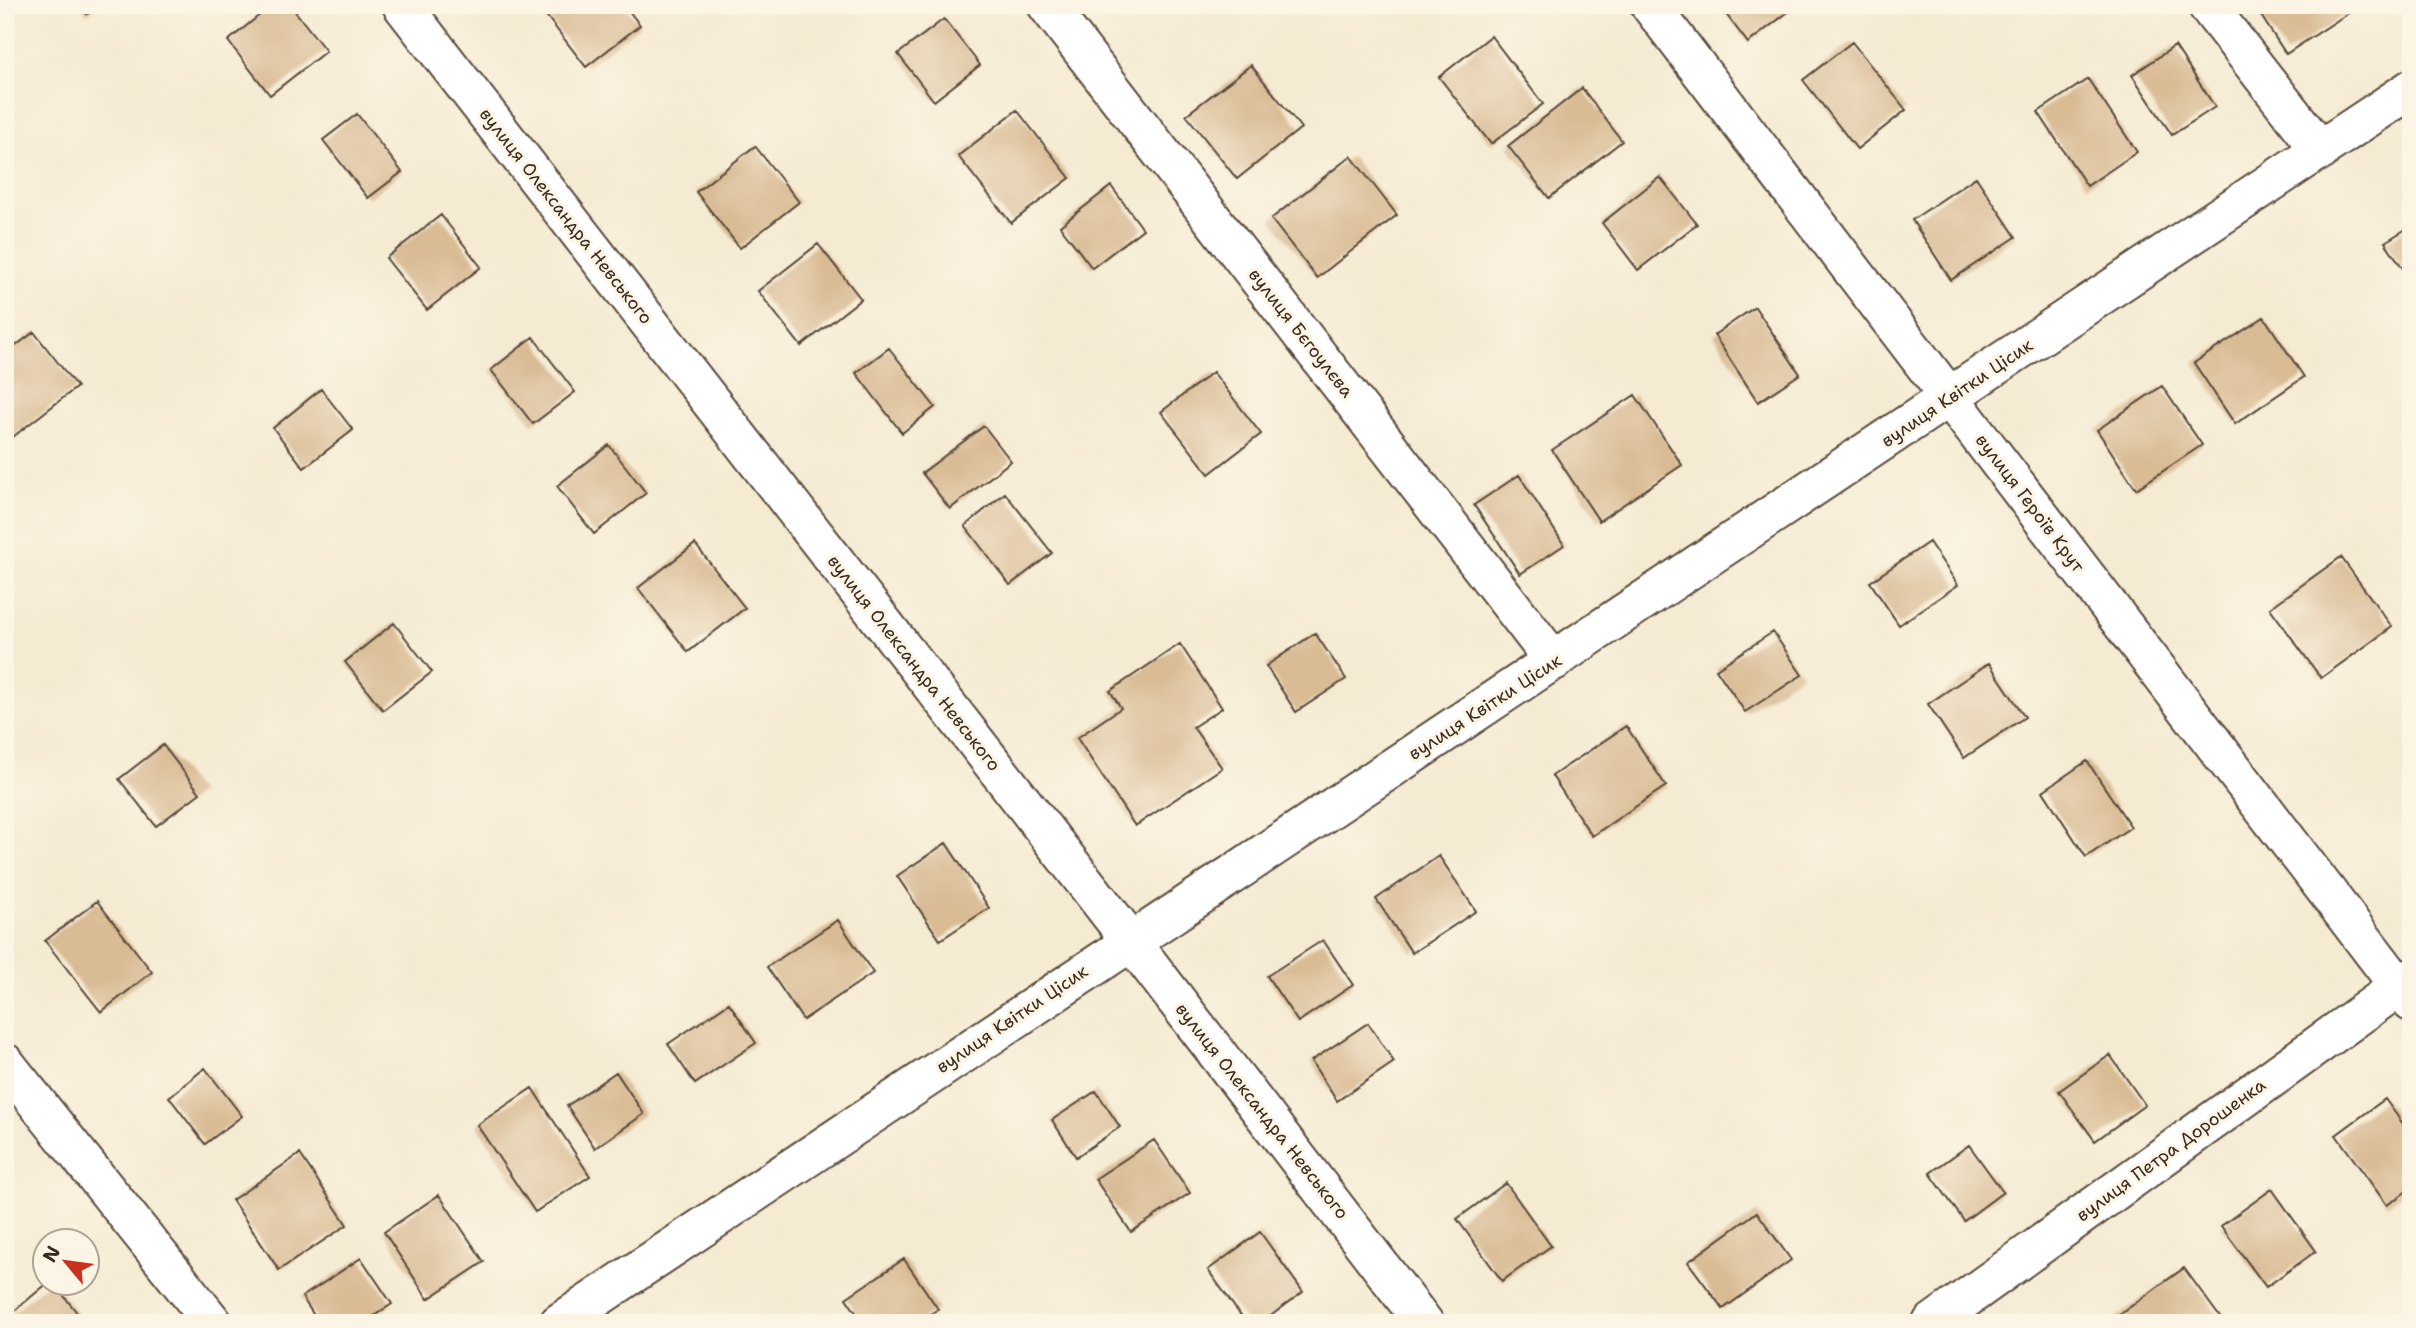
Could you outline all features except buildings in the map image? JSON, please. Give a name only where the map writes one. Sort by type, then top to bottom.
[{"type":"street","name":"вулиця Олександра Невського","points":[[402,5],[1130,940],[1424,1323]]},
{"type":"street","name":"вулиця Бєгоулєва","points":[[1047,5],[1554,661]]},
{"type":"street","name":"вулиця Героїв Крут","points":[[1650,5],[2407,989]]},
{"type":"street","points":[[2207,5],[2322,150]]},
{"type":"street","name":"вулиця Квітки Цісик","points":[[559,1323],[1130,940],[1950,398],[2411,89]]},
{"type":"street","name":"вулиця Петра Дорошенка","points":[[1932,1323],[2407,989]]},
{"type":"street","points":[[5,1063],[213,1323]]}]
